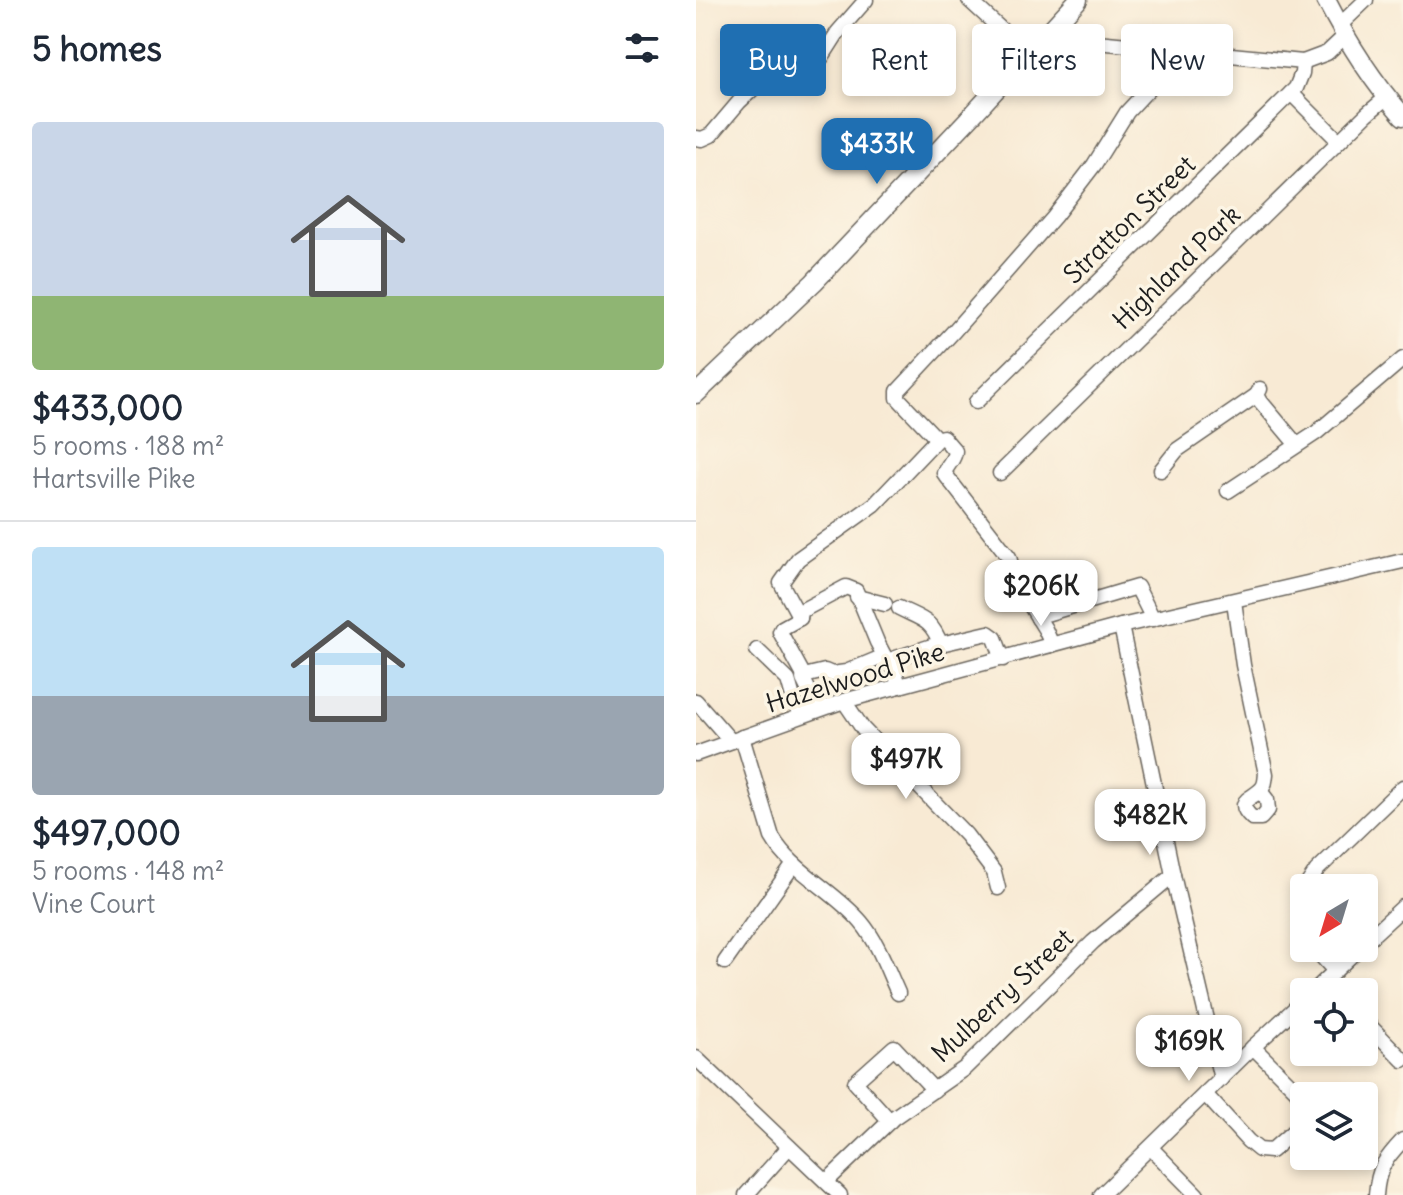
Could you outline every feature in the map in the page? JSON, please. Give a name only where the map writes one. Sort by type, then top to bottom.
[{"type":"main road","points":[[1056,24],[1078,0]]},
{"type":"main road","points":[[1326,0],[1342,31],[1403,116]]},
{"type":"main road","points":[[696,394],[814,282],[990,96]]},
{"type":"street","points":[[696,138],[711,135],[759,83],[810,66],[822,57],[838,32],[866,0]]},
{"type":"street","points":[[969,0],[995,24]]},
{"type":"street","points":[[1233,55],[1303,62],[1327,53],[1366,0]]},
{"type":"street","name":"Stratton Street","points":[[976,402],[1296,88],[1303,62]]},
{"type":"street","points":[[1291,93],[1339,141]]},
{"type":"street","points":[[937,439],[898,398],[898,391],[1054,217],[1094,165],[1127,112],[1142,96]]},
{"type":"street","name":"Highland Park","points":[[1000,473],[1387,97]]},
{"type":"street","points":[[1228,491],[1316,433],[1403,359]]},
{"type":"street","points":[[1161,470],[1177,450],[1259,392],[1297,445]]},
{"type":"street","points":[[800,618],[781,583],[788,571],[798,559],[875,504],[937,439],[943,437],[955,451],[944,473],[1009,557],[1015,580],[1052,645]]},
{"type":"street","name":"Hazelwood Pike","points":[[696,754],[844,701],[1121,626],[1403,561]]},
{"type":"street","points":[[800,618],[801,611],[846,587],[856,591],[887,661]]},
{"type":"street","points":[[1038,618],[1137,587],[1153,619]]},
{"type":"street","points":[[857,597],[892,606],[928,622],[935,628],[941,645]]},
{"type":"street","points":[[1234,601],[1245,676],[1266,774],[1260,791]]},
{"type":"street","points":[[800,618],[780,632],[812,697],[822,708]]},
{"type":"street","points":[[1121,626],[1173,875],[1221,1079]]},
{"type":"street","points":[[887,661],[932,646],[988,633],[995,638],[1003,659]]},
{"type":"street","points":[[757,650],[788,680],[802,715]]},
{"type":"street","points":[[804,676],[825,671],[832,674],[846,672],[882,657],[894,668],[899,686]]},
{"type":"street","points":[[696,701],[736,739],[780,851],[861,921],[875,941],[898,993]]},
{"type":"street","points":[[844,701],[863,729],[966,835],[994,872],[998,888]]},
{"type":"street","points":[[1314,874],[1403,787]]},
{"type":"street","points":[[725,962],[794,864]]},
{"type":"street","name":"Mulberry Street","points":[[827,1181],[890,1121],[965,1068],[1093,942],[1173,875]]},
{"type":"street","points":[[1378,930],[1403,907]]},
{"type":"street","points":[[1322,962],[1330,976],[1344,962]]},
{"type":"street","points":[[1101,1195],[1290,1013]]},
{"type":"street","points":[[1378,1034],[1403,1060]]},
{"type":"street","points":[[890,1121],[855,1082],[894,1047],[934,1090]]},
{"type":"street","points":[[1253,1047],[1290,1084]]},
{"type":"street","points":[[696,1058],[840,1195]]},
{"type":"street","points":[[1205,1094],[1259,1150],[1271,1151],[1290,1134]]},
{"type":"street","points":[[1376,1195],[1385,1158],[1403,1140]]},
{"type":"street","points":[[746,1195],[789,1147]]},
{"type":"street","points":[[1151,1148],[1197,1195]]}]
